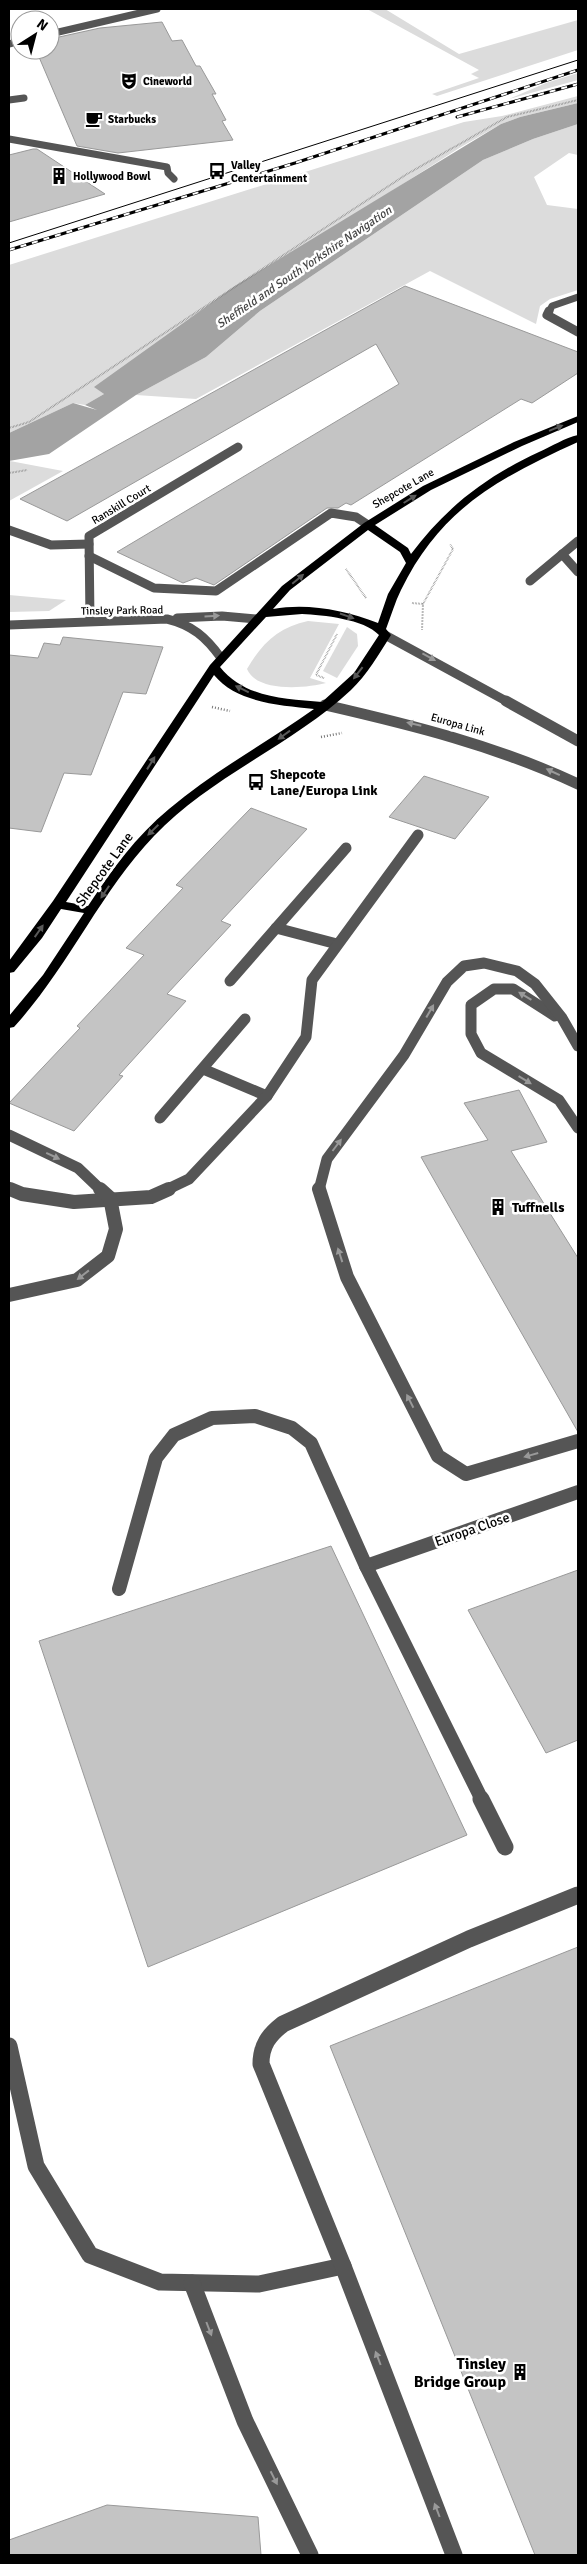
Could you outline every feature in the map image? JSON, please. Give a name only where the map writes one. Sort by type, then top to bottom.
[{"type":"highway","name":"Shepcote Lane","points":[[9,969],[37,935],[217,663],[290,586],[324,557],[368,524],[427,488],[518,444],[578,419]]},
{"type":"highway","name":"Shepcote Lane","points":[[9,1024],[59,962],[133,852],[173,812],[201,788],[279,738],[324,705],[356,677],[383,632],[395,591],[411,563],[438,528],[471,495],[499,476],[578,438]]},
{"type":"highway","points":[[518,444],[540,456]]},
{"type":"highway","points":[[368,524],[404,550],[411,563]]},
{"type":"highway","points":[[261,616],[329,611],[383,632]]},
{"type":"highway","points":[[217,663],[225,680],[257,696],[324,705]]},
{"type":"highway","points":[[58,904],[92,911]]},
{"type":"street","points":[[60,32],[157,9]]},
{"type":"street","points":[[9,100],[24,98]]},
{"type":"street","points":[[9,140],[167,167],[168,173],[174,179]]},
{"type":"street","points":[[578,296],[552,306],[547,315],[578,332]]},
{"type":"street","name":"Ranskill Court","points":[[90,622],[89,536],[238,447]]},
{"type":"street","points":[[89,556],[154,588],[216,591],[330,513],[356,517],[368,524]]},
{"type":"street","points":[[9,530],[51,546],[89,544]]},
{"type":"street","points":[[530,581],[578,541]]},
{"type":"street","points":[[562,554],[578,572]]},
{"type":"street","points":[[167,619],[261,616]]},
{"type":"street","name":"Tinsley Park Road","points":[[9,625],[167,619],[187,624],[202,633],[217,663]]},
{"type":"street","points":[[383,632],[578,740]]},
{"type":"street","name":"Europa Link","points":[[324,705],[425,727],[491,746],[578,784]]},
{"type":"street","points":[[9,1188],[22,1194],[74,1202],[110,1198],[151,1197],[188,1179],[267,1096],[306,1037],[312,980],[418,835]]},
{"type":"street","points":[[230,981],[346,848]]},
{"type":"street","points":[[276,928],[337,944]]},
{"type":"street","points":[[575,1041],[565,1024],[535,984],[517,971],[484,964],[464,966],[446,982],[404,1056],[327,1158],[319,1189],[347,1277],[438,1456],[466,1474],[578,1442]]},
{"type":"street","points":[[565,1024],[546,1009],[513,989],[494,989],[471,1005],[471,1034],[480,1053],[559,1100],[578,1128]]},
{"type":"street","points":[[160,1118],[245,1019]]},
{"type":"street","points":[[203,1069],[267,1096]]},
{"type":"street","points":[[9,1135],[78,1168],[110,1198],[116,1229],[108,1256],[78,1280],[9,1295]]},
{"type":"street","points":[[119,1589],[156,1458],[174,1435],[212,1418],[255,1416],[292,1428],[311,1443],[366,1566],[505,1847]]},
{"type":"street","name":"Europa Close","points":[[366,1566],[578,1492]]},
{"type":"street","points":[[454,2555],[343,2266],[261,2064],[262,2048],[268,2037],[283,2024],[469,1939],[578,1895]]},
{"type":"street","points":[[9,2046],[36,2166],[90,2256],[160,2282],[192,2284],[259,2284],[343,2266]]},
{"type":"street","points":[[192,2284],[245,2421],[310,2555]]},
{"type":"path","points":[[9,428],[36,417],[415,170],[507,117],[578,100]]},
{"type":"path","points":[[9,473],[27,470]]},
{"type":"path","points":[[423,604],[453,549],[438,528]]},
{"type":"path","points":[[312,738],[345,732]]},
{"type":"shaded area","points":[[367,9],[385,9],[459,54],[578,20],[578,50],[437,96],[432,94],[479,78],[471,74],[479,70]]},
{"type":"shaded area","points":[[578,73],[578,80],[509,99],[546,83]]},
{"type":"shaded area","points":[[578,96],[578,103],[520,117],[501,124],[461,147],[236,290],[95,387],[104,394],[85,405],[73,403],[9,433],[9,265],[464,122],[502,116]]},
{"type":"shaded area","points":[[578,124],[578,155],[569,153],[534,177],[547,205],[578,209],[578,290],[550,299],[540,306],[536,324],[430,271],[196,399],[136,395],[206,357],[260,311],[483,160],[533,139]]},
{"type":"shaded area","points":[[10,461],[63,471],[9,501]]},
{"type":"shaded area","points":[[9,595],[66,600],[49,611],[9,612]]},
{"type":"shaded area","points":[[308,621],[339,624],[310,678],[326,683],[283,687],[261,682],[252,677],[247,669],[265,644],[288,627]]},
{"type":"shaded area","points":[[347,627],[357,634],[358,646],[337,678],[323,671]]},
{"type":"water","name":"Sheffield and South Yorkshire Navigation","points":[[578,103],[578,124],[533,139],[483,160],[260,311],[206,357],[136,395],[49,454],[9,461],[9,433],[73,403],[97,410],[85,405],[104,394],[94,387],[235,286],[501,124],[520,117]]},
{"type":"building","name":"Cineworld","points":[[162,22],[172,41],[182,40],[196,66],[200,66],[216,94],[212,94],[226,120],[222,121],[233,140],[118,153],[77,146],[40,60],[60,60],[60,37],[100,28]]},
{"type":"building","name":"Hollywood Bowl","points":[[37,149],[105,194],[9,222],[9,155]]},
{"type":"building","points":[[405,286],[578,352],[578,373],[532,403],[521,399],[351,505],[346,503],[338,508],[327,508],[214,585],[196,578],[183,583],[117,552],[399,384],[376,344],[67,521],[20,499]]},
{"type":"building","points":[[63,637],[163,647],[146,694],[123,692],[91,775],[64,773],[41,832],[9,828],[9,655],[38,658],[44,643],[60,645]]},
{"type":"building","points":[[424,776],[489,797],[455,839],[389,817]]},
{"type":"building","points":[[251,808],[307,829],[221,921],[231,925],[167,994],[186,1001],[119,1075],[123,1076],[74,1131],[9,1103],[80,1028],[77,1026],[144,955],[126,948],[183,888],[176,885]]},
{"type":"building","name":"Tuffnells","points":[[519,1090],[547,1142],[511,1151],[578,1258],[578,1432],[421,1157],[488,1140],[464,1103]]},
{"type":"building","points":[[331,1546],[467,1835],[148,1967],[39,1641]]},
{"type":"building","points":[[578,1570],[578,1740],[546,1753],[468,1610]]},
{"type":"building","name":"Tinsley Bridge Group","points":[[578,1947],[578,2555],[535,2555],[330,2046]]},
{"type":"building","points":[[107,2505],[258,2517],[261,2555],[9,2555],[9,2540]]},
{"type":"tram line","points":[[9,243],[578,60]]},
{"type":"railway","points":[[9,250],[295,163],[578,70]]},
{"type":"railway","points":[[457,117],[578,84]]},
{"type":"place","name":"Cineworld","points":[[129,81]]},
{"type":"place","name":"Starbucks","points":[[94,119]]},
{"type":"place","name":"Valley Centertainment","points":[[217,171]]},
{"type":"place","name":"Hollywood Bowl","points":[[59,176]]},
{"type":"place","name":"Shepcote Lane/Europa Link","points":[[256,782]]},
{"type":"place","name":"Tuffnells","points":[[498,1207]]},
{"type":"place","name":"Tinsley Bridge Group","points":[[520,2372]]}]
